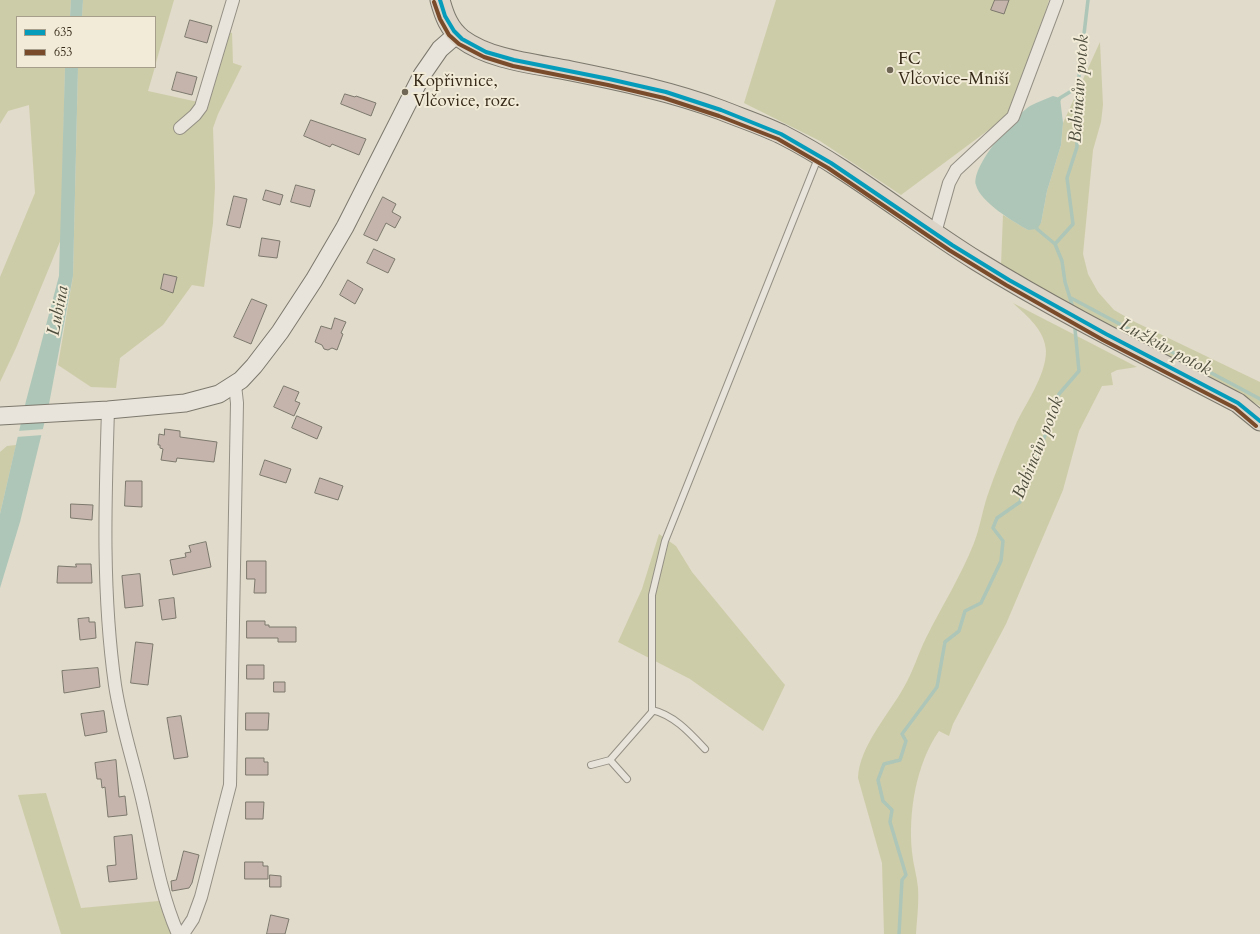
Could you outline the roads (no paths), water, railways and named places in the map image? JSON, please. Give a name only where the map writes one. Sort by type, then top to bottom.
[{"type":"main road","points":[[440,0],[445,17],[456,35],[468,43],[487,52],[624,82],[704,103],[780,134],[819,156],[1023,289],[1238,403],[1260,421]]},
{"type":"main road","points":[[4,416],[108,410],[185,403],[212,397],[234,385],[254,366],[314,280],[345,227],[422,75],[440,49],[456,35]]},
{"type":"street","points":[[180,128],[195,115],[201,107],[234,0]]},
{"type":"street","points":[[935,233],[949,183],[956,170],[1013,117],[1057,0]]},
{"type":"street","points":[[183,934],[193,919],[201,897],[230,785],[236,403],[234,385]]},
{"type":"street","points":[[108,410],[104,566],[114,679],[126,738],[142,796],[171,919],[178,934]]},
{"type":"lane","points":[[590,765],[610,760],[652,712],[652,595],[665,541],[819,156]]},
{"type":"lane","points":[[652,710],[662,712],[678,723],[705,748]]},
{"type":"lane","points":[[610,760],[627,779]]},
{"type":"water","points":[[71,0],[83,0],[82,16],[70,16]]},
{"type":"water","name":"Lubina","points":[[65,68],[78,68],[73,276],[49,404],[20,522],[0,588],[0,514],[26,401],[59,276]]},
{"type":"water","points":[[1053,96],[1060,98],[1063,123],[1061,145],[1047,191],[1041,223],[1037,229],[1028,230],[998,211],[984,198],[976,185],[976,177],[987,154],[1005,130],[1023,111],[1030,106]]},
{"type":"waterway","name":"Babincův potok","points":[[1073,308],[1065,282],[1062,261],[1055,244],[1073,224],[1067,178],[1077,147],[1076,102],[1088,0]]},
{"type":"waterway","points":[[1057,103],[1060,98],[1078,87]]},
{"type":"waterway","points":[[1036,225],[1037,229],[1055,244]]},
{"type":"waterway","name":"Lužkův potok","points":[[1071,298],[1260,399]]},
{"type":"waterway","name":"Babincův potok","points":[[899,934],[902,880],[906,875],[890,822],[892,810],[883,801],[878,780],[884,764],[900,760],[906,741],[902,734],[937,687],[945,642],[959,631],[965,611],[981,603],[1001,561],[1003,541],[993,528],[997,518],[1020,502],[1052,417],[1059,394],[1079,371],[1075,329]]},
{"type":"place","name":"FC Vlčovice-Mniší","points":[[890,70]]},
{"type":"place","name":"Kopřivnice, Vlčovice, rozc.","points":[[405,92]]}]
